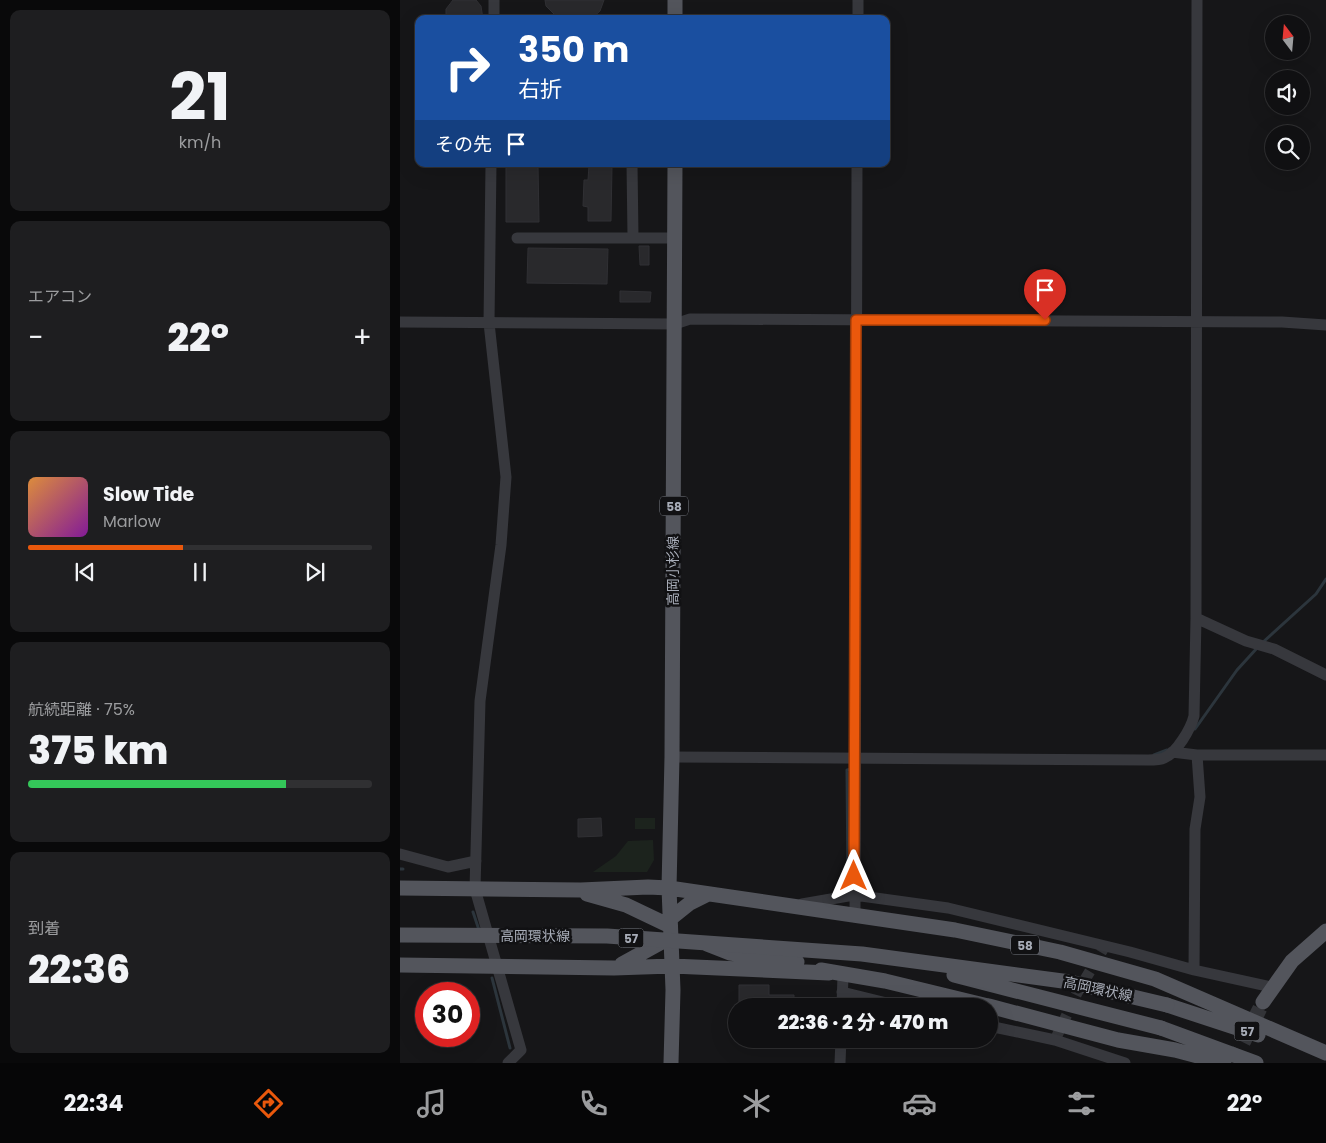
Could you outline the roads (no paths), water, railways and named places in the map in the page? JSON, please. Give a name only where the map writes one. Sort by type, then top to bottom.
[{"type":"main road","points":[[675,0],[675,15]]},
{"type":"main road","name":"高岡小杉線","points":[[669,888],[672,757],[675,167]]},
{"type":"main road","points":[[400,888],[571,890],[669,888],[672,966],[672,1063]]},
{"type":"main road","name":"58","points":[[669,888],[984,936],[1060,952],[1156,979],[1326,1053]]},
{"type":"main road","points":[[571,890],[626,905],[670,928],[730,953],[799,962],[836,974]]},
{"type":"main road","points":[[614,968],[670,928],[690,903],[708,894]]},
{"type":"main road","name":"57","points":[[1264,1002],[1271,987],[1292,961],[1326,931]]},
{"type":"main road","name":"高岡環状線","points":[[400,936],[607,936],[862,954],[1070,982],[1167,1005],[1326,1059]]},
{"type":"main road","name":"高岡環状線","points":[[862,954],[1016,990],[1161,1028],[1256,1063]]},
{"type":"main road","name":"57","points":[[400,965],[614,968],[672,966]]},
{"type":"main road","points":[[672,966],[836,974],[885,981],[955,998]]},
{"type":"main road","points":[[998,1009],[1118,1040],[1175,1050],[1224,1063]]},
{"type":"street","points":[[494,0],[494,15]]},
{"type":"street","points":[[858,0],[858,15]]},
{"type":"street","points":[[672,757],[1148,760],[1164,759],[1173,752],[1192,723],[1194,716],[1196,618],[1197,0]]},
{"type":"street","points":[[491,167],[489,323],[506,477],[501,545],[480,701],[475,889],[521,1050],[508,1063]]},
{"type":"street","points":[[632,167],[633,237]]},
{"type":"street","points":[[854,915],[857,167]]},
{"type":"street","points":[[518,238],[675,238]]},
{"type":"street","points":[[400,322],[675,324],[690,318],[1196,321],[1282,322],[1326,325]]},
{"type":"street","points":[[1196,618],[1246,641],[1274,649],[1326,675]]},
{"type":"street","points":[[1173,752],[1198,755],[1326,755]]},
{"type":"street","points":[[1194,970],[1195,829],[1200,797],[1198,755]]},
{"type":"street","points":[[400,854],[448,867],[476,861]]},
{"type":"street","points":[[791,906],[854,895],[948,908],[1130,952],[1194,970],[1271,987]]},
{"type":"street","points":[[836,974],[842,998]]},
{"type":"street","points":[[842,992],[866,998]]},
{"type":"street","points":[[998,1028],[1055,1040],[1125,1063]]},
{"type":"street","points":[[840,1063],[841,1048]]},
{"type":"waterway","points":[[1262,643],[1316,594],[1326,579]]},
{"type":"waterway","points":[[1195,729],[1237,670],[1258,647]]},
{"type":"waterway","points":[[1154,755],[1167,750]]},
{"type":"waterway","points":[[848,884],[847,770],[852,769]]},
{"type":"waterway","points":[[473,912],[479,930]]},
{"type":"waterway","points":[[492,978],[510,1048]]},
{"type":"tunnel","points":[[1055,1040],[1077,993],[1105,946]]},
{"type":"tunnel","points":[[1233,1063],[1263,1002]]}]
